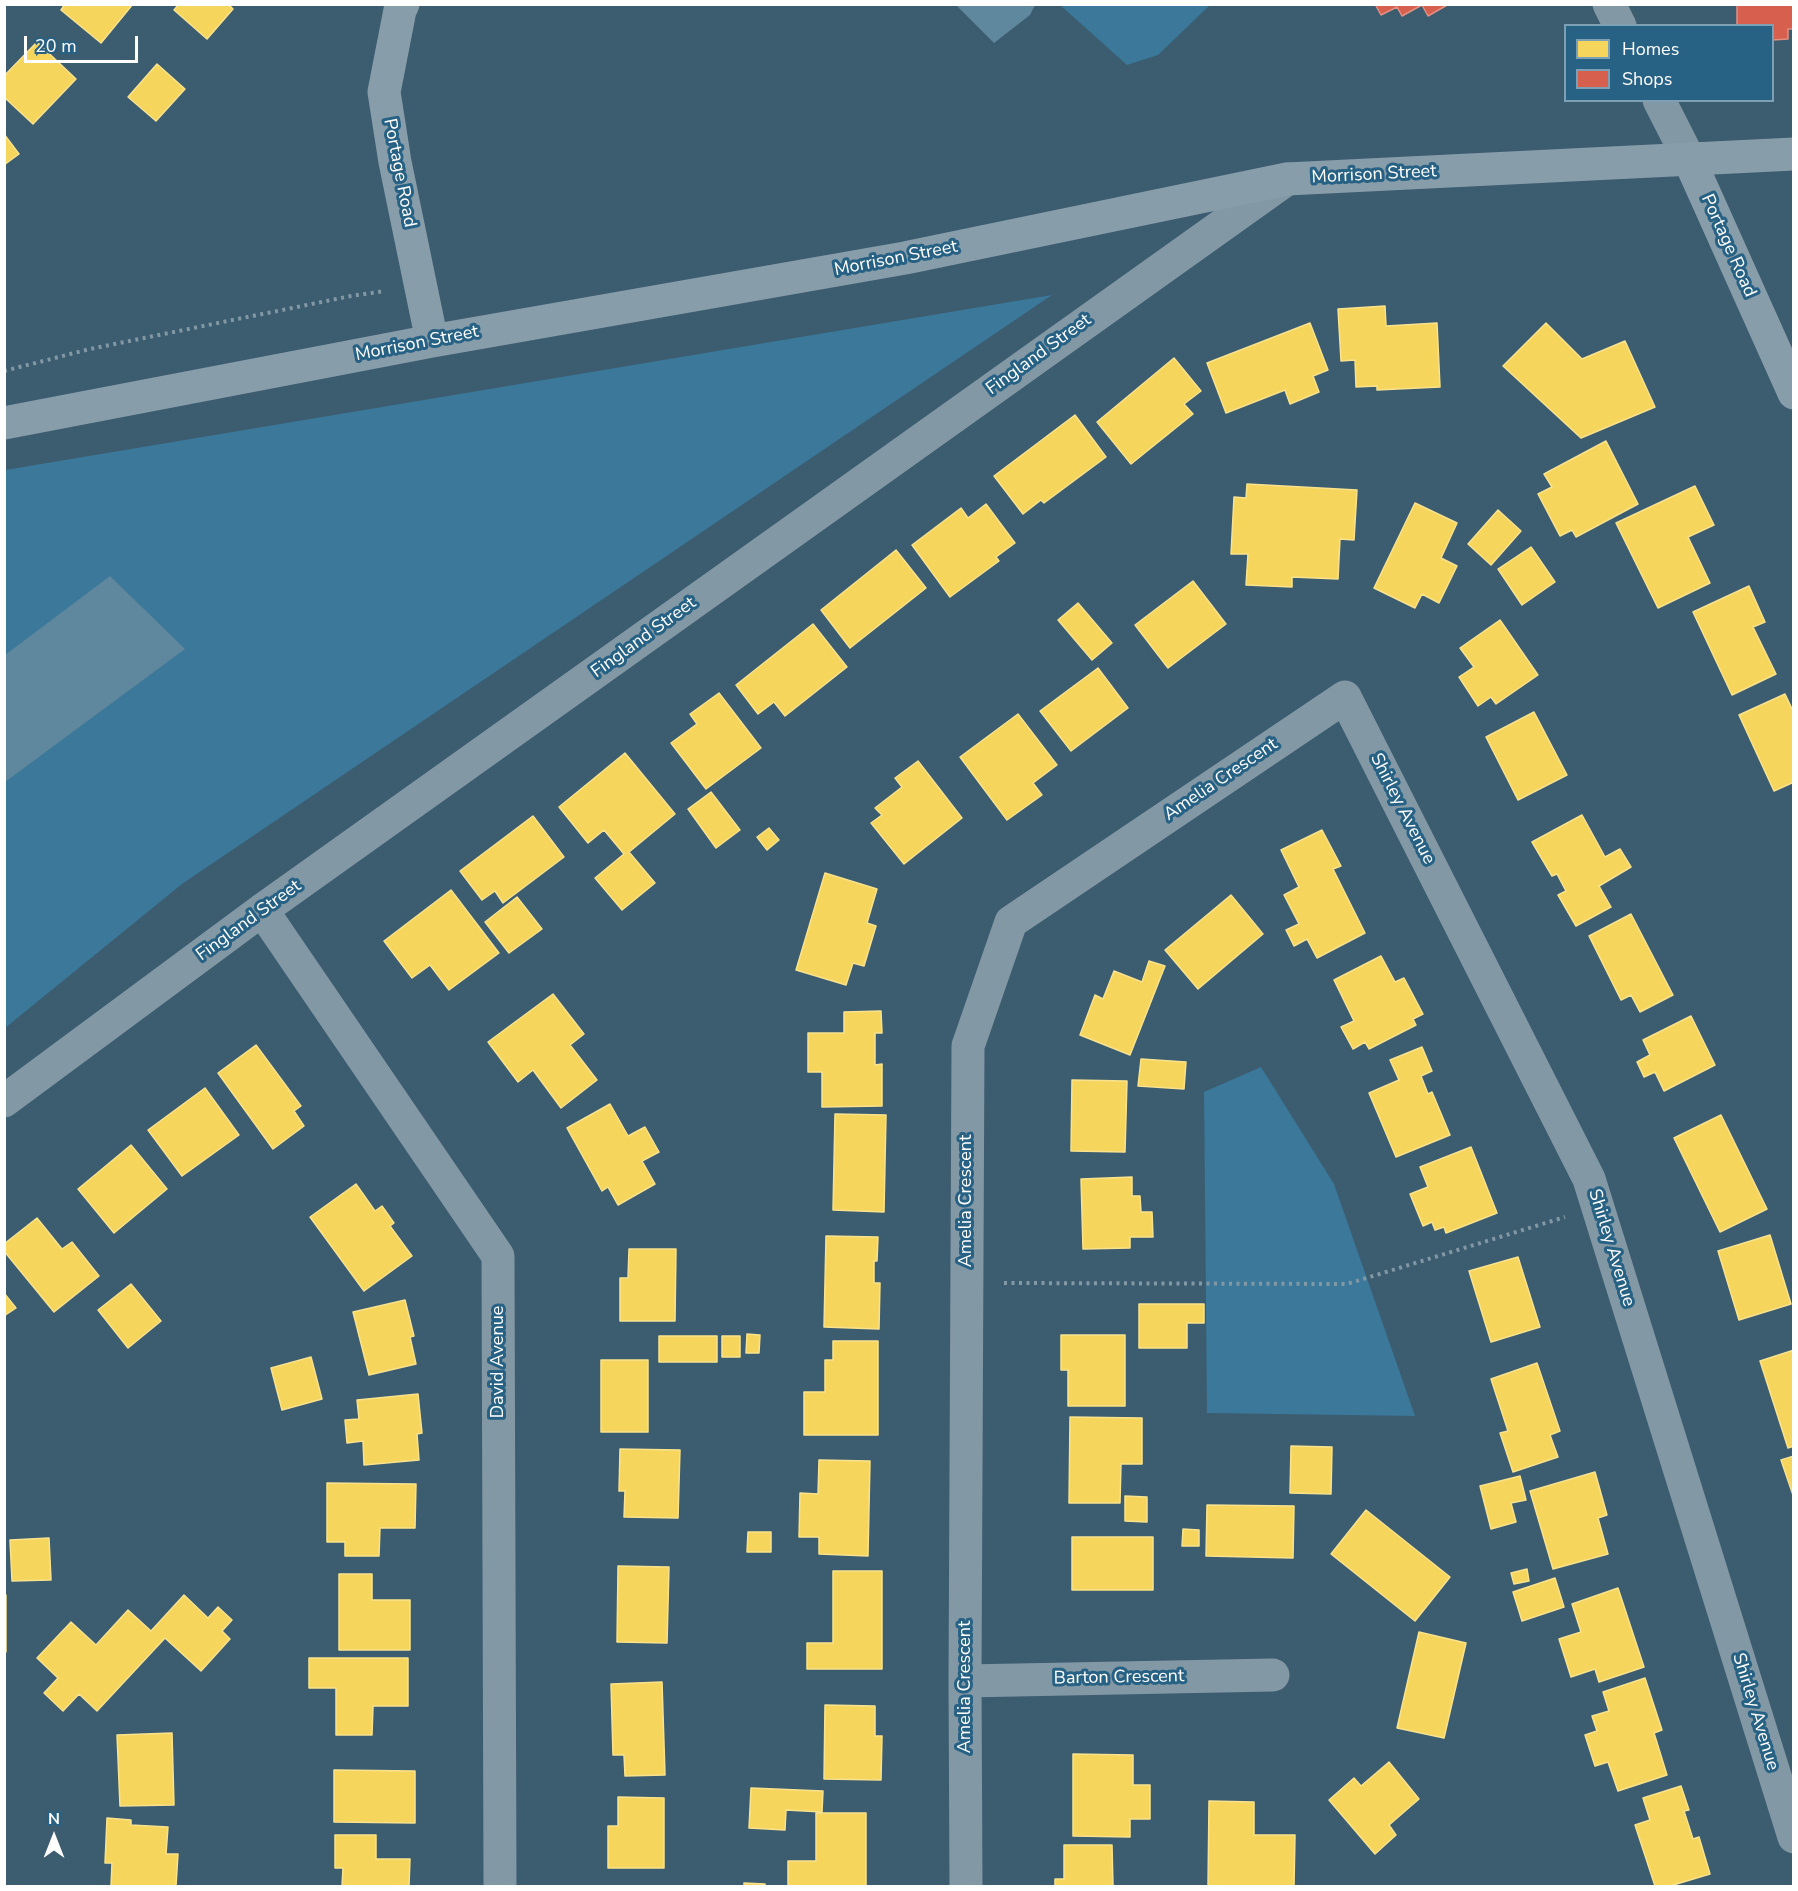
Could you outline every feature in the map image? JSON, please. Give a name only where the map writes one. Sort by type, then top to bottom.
[{"type":"street","name":"Portage Road","points":[[403,4],[384,92],[395,162],[432,341]]},
{"type":"street","points":[[1609,4],[1619,24]]},
{"type":"street","name":"Portage Road","points":[[1660,102],[1689,159],[1794,393]]},
{"type":"street","name":"Morrison Street","points":[[4,423],[432,341],[905,258],[1287,179],[1794,154]]},
{"type":"street","name":"Fingland Street","points":[[4,1101],[262,910],[1287,179]]},
{"type":"street","name":"Shirley Avenue","points":[[1341,699],[1345,697],[1589,1179],[1794,1837]]},
{"type":"street","name":"Amelia Crescent","points":[[966,1887],[968,1046],[1011,922],[1341,699]]},
{"type":"street","name":"David Avenue","points":[[262,910],[498,1256],[500,1887]]},
{"type":"street","name":"Barton Crescent","points":[[965,1681],[1273,1675]]},
{"type":"path","points":[[4,371],[101,347],[351,296],[422,286]]},
{"type":"path","points":[[967,1283],[1347,1284],[1598,1206]]},
{"type":"shaded area","points":[[956,5],[1035,5],[1030,15],[994,43]]},
{"type":"shaded area","points":[[1060,5],[1210,5],[1158,55],[1127,65]]},
{"type":"shaded area","points":[[1052,295],[182,884],[5,1028],[5,470]]},
{"type":"shaded area","points":[[110,576],[185,649],[5,782],[5,655]]},
{"type":"shaded area","points":[[1261,1067],[1334,1184],[1415,1416],[1207,1413],[1204,1092]]},
{"type":"building: Homes","points":[[65,4],[133,4],[101,43],[61,10]]},
{"type":"building: Homes","points":[[179,4],[228,4],[233,9],[207,39],[174,10]]},
{"type":"building: Homes","points":[[37,42],[76,79],[33,124],[4,97],[4,76]]},
{"type":"building: Homes","points":[[157,64],[185,89],[156,121],[128,97]]},
{"type":"building: Homes","points":[[4,134],[19,154],[4,165]]},
{"type":"building: Homes","points":[[1385,306],[1386,326],[1437,323],[1440,387],[1377,390],[1377,386],[1356,387],[1355,360],[1341,361],[1338,309]]},
{"type":"building: Homes","points":[[1310,323],[1328,370],[1313,376],[1319,392],[1290,404],[1285,390],[1226,413],[1207,363]]},
{"type":"building: Homes","points":[[1546,323],[1582,359],[1625,341],[1655,407],[1581,438],[1503,366]]},
{"type":"building: Homes","points":[[1174,358],[1201,391],[1184,404],[1193,414],[1131,464],[1097,422]]},
{"type":"building: Homes","points":[[1075,415],[1106,457],[1044,503],[1041,500],[1023,514],[994,476]]},
{"type":"building: Homes","points":[[1606,441],[1638,504],[1576,537],[1572,530],[1560,536],[1538,494],[1552,487],[1544,474]]},
{"type":"building: Homes","points":[[1247,484],[1357,490],[1354,540],[1340,539],[1338,579],[1292,577],[1292,587],[1246,585],[1248,554],[1231,554],[1234,497],[1246,498]]},
{"type":"building: Homes","points":[[1695,486],[1714,525],[1688,537],[1710,583],[1658,608],[1616,523]]},
{"type":"building: Homes","points":[[1415,503],[1457,523],[1441,558],[1457,566],[1439,603],[1422,594],[1415,608],[1374,588]]},
{"type":"building: Homes","points":[[986,504],[1015,543],[996,557],[999,561],[950,597],[912,545],[961,508],[968,518]]},
{"type":"building: Homes","points":[[1498,510],[1521,531],[1491,565],[1468,544]]},
{"type":"building: Homes","points":[[1531,547],[1555,582],[1522,605],[1498,569]]},
{"type":"building: Homes","points":[[896,550],[926,588],[850,648],[821,610]]},
{"type":"building: Homes","points":[[1193,581],[1226,624],[1168,668],[1135,625]]},
{"type":"building: Homes","points":[[1749,586],[1765,622],[1753,627],[1776,674],[1732,695],[1693,612]]},
{"type":"building: Homes","points":[[1078,603],[1112,643],[1092,660],[1058,620]]},
{"type":"building: Homes","points":[[1500,620],[1538,675],[1496,704],[1491,697],[1478,706],[1459,677],[1474,667],[1460,648]]},
{"type":"building: Homes","points":[[813,624],[847,667],[785,716],[774,702],[758,714],[736,685]]},
{"type":"building: Homes","points":[[1098,668],[1128,708],[1071,751],[1040,711]]},
{"type":"building: Homes","points":[[719,693],[761,748],[706,789],[671,743],[697,724],[690,714]]},
{"type":"building: Homes","points":[[1785,694],[1794,713],[1794,782],[1774,791],[1739,715]]},
{"type":"building: Homes","points":[[1534,712],[1567,775],[1518,800],[1486,737]]},
{"type":"building: Homes","points":[[1018,714],[1057,765],[1033,783],[1042,795],[1007,820],[960,757]]},
{"type":"building: Homes","points":[[625,753],[675,814],[629,852],[655,883],[622,910],[595,878],[624,854],[604,830],[588,843],[559,807]]},
{"type":"building: Homes","points":[[918,761],[962,818],[904,864],[871,823],[882,815],[875,808],[902,787],[895,778]]},
{"type":"building: Homes","points":[[711,792],[740,830],[716,848],[688,809]]},
{"type":"building: Homes","points":[[1582,815],[1605,857],[1620,849],[1631,867],[1599,886],[1611,907],[1576,926],[1558,895],[1566,891],[1557,874],[1552,876],[1532,842]]},
{"type":"building: Homes","points":[[533,816],[564,857],[503,903],[495,891],[482,900],[460,871]]},
{"type":"building: Homes","points":[[769,828],[779,840],[767,850],[757,837]]},
{"type":"building: Homes","points":[[1322,830],[1341,866],[1333,869],[1365,933],[1317,958],[1307,939],[1294,946],[1286,930],[1299,924],[1284,895],[1299,887],[1281,850]]},
{"type":"building: Homes","points":[[825,873],[877,889],[867,923],[876,926],[864,966],[853,963],[846,985],[796,970]]},
{"type":"building: Homes","points":[[451,890],[499,953],[449,990],[430,965],[412,978],[384,941]]},
{"type":"building: Homes","points":[[1231,895],[1263,934],[1198,989],[1165,950]]},
{"type":"building: Homes","points":[[517,897],[542,929],[509,953],[485,922]]},
{"type":"building: Homes","points":[[1631,914],[1673,995],[1640,1012],[1631,995],[1621,1000],[1589,936]]},
{"type":"building: Homes","points":[[1381,956],[1395,982],[1404,978],[1423,1014],[1413,1019],[1416,1025],[1369,1049],[1365,1042],[1353,1049],[1341,1027],[1354,1021],[1334,980]]},
{"type":"building: Homes","points":[[1149,961],[1165,966],[1130,1055],[1080,1035],[1095,995],[1103,999],[1114,971],[1142,982]]},
{"type":"building: Homes","points":[[553,994],[584,1034],[570,1045],[597,1080],[561,1108],[533,1070],[518,1082],[488,1042]]},
{"type":"building: Homes","points":[[881,1011],[882,1033],[875,1033],[875,1065],[882,1064],[882,1106],[822,1107],[822,1072],[808,1072],[808,1033],[844,1033],[844,1012]]},
{"type":"building: Homes","points":[[1691,1016],[1715,1065],[1664,1091],[1655,1072],[1644,1077],[1637,1062],[1650,1055],[1643,1040]]},
{"type":"building: Homes","points":[[256,1045],[301,1106],[294,1111],[304,1126],[273,1149],[218,1073]]},
{"type":"building: Homes","points":[[1422,1047],[1432,1071],[1421,1076],[1428,1094],[1432,1092],[1450,1135],[1396,1157],[1369,1093],[1399,1080],[1390,1060]]},
{"type":"building: Homes","points":[[1141,1059],[1186,1062],[1184,1089],[1138,1086]]},
{"type":"building: Homes","points":[[1072,1080],[1127,1081],[1125,1152],[1071,1151]]},
{"type":"building: Homes","points":[[205,1088],[239,1135],[182,1176],[148,1130]]},
{"type":"building: Homes","points":[[610,1104],[628,1136],[645,1127],[659,1152],[642,1161],[655,1184],[618,1205],[608,1187],[602,1191],[567,1128]]},
{"type":"building: Homes","points":[[835,1114],[886,1115],[884,1212],[833,1210]]},
{"type":"building: Homes","points":[[1721,1115],[1767,1209],[1720,1232],[1674,1138]]},
{"type":"building: Homes","points":[[131,1145],[167,1189],[114,1233],[78,1189]]},
{"type":"building: Homes","points":[[1471,1147],[1497,1213],[1446,1233],[1444,1227],[1435,1230],[1432,1222],[1423,1226],[1410,1194],[1428,1187],[1420,1167]]},
{"type":"building: Homes","points":[[1132,1177],[1132,1196],[1140,1196],[1141,1212],[1152,1212],[1153,1237],[1130,1237],[1130,1248],[1083,1249],[1081,1179]]},
{"type":"building: Homes","points":[[356,1184],[375,1211],[382,1206],[394,1223],[390,1226],[412,1256],[364,1291],[310,1217]]},
{"type":"building: Homes","points":[[37,1218],[62,1249],[72,1242],[99,1276],[54,1312],[4,1251],[4,1244]]},
{"type":"building: Homes","points":[[1770,1235],[1791,1304],[1739,1320],[1718,1251]]},
{"type":"building: Homes","points":[[826,1236],[878,1237],[877,1261],[874,1261],[874,1283],[880,1283],[879,1329],[824,1327]]},
{"type":"building: Homes","points":[[629,1249],[676,1249],[675,1321],[620,1321],[620,1278],[628,1278]]},
{"type":"building: Homes","points":[[1518,1257],[1540,1327],[1491,1342],[1469,1271]]},
{"type":"building: Homes","points":[[131,1284],[161,1321],[128,1348],[98,1310]]},
{"type":"building: Homes","points":[[4,1293],[16,1308],[4,1316]]},
{"type":"building: Homes","points":[[405,1300],[414,1336],[410,1337],[416,1364],[369,1375],[353,1312]]},
{"type":"building: Homes","points":[[1139,1304],[1204,1304],[1204,1323],[1187,1323],[1187,1348],[1139,1348]]},
{"type":"building: Homes","points":[[747,1334],[760,1335],[759,1353],[746,1353]]},
{"type":"building: Homes","points":[[1061,1335],[1125,1335],[1125,1406],[1068,1406],[1068,1370],[1061,1370]]},
{"type":"building: Homes","points":[[659,1336],[717,1336],[717,1362],[659,1362]]},
{"type":"building: Homes","points":[[722,1336],[740,1336],[740,1357],[722,1357]]},
{"type":"building: Homes","points":[[833,1341],[878,1341],[878,1435],[804,1435],[804,1392],[825,1392],[825,1360],[833,1360]]},
{"type":"building: Homes","points":[[1794,1350],[1794,1446],[1788,1448],[1760,1361]]},
{"type":"building: Homes","points":[[311,1357],[322,1399],[282,1410],[271,1368]]},
{"type":"building: Homes","points":[[601,1360],[648,1360],[648,1432],[601,1432]]},
{"type":"building: Homes","points":[[1537,1363],[1560,1431],[1550,1435],[1558,1457],[1513,1472],[1500,1433],[1508,1431],[1491,1379]]},
{"type":"building: Homes","points":[[418,1394],[422,1433],[417,1434],[419,1460],[364,1465],[363,1441],[347,1443],[345,1420],[359,1419],[357,1400]]},
{"type":"building: Homes","points":[[1070,1417],[1142,1418],[1142,1464],[1121,1464],[1120,1503],[1069,1503]]},
{"type":"building: Homes","points":[[1291,1446],[1332,1447],[1331,1494],[1290,1493]]},
{"type":"building: Homes","points":[[620,1449],[680,1450],[678,1518],[624,1517],[625,1491],[619,1491]]},
{"type":"building: Homes","points":[[1794,1456],[1794,1498],[1781,1460]]},
{"type":"building: Homes","points":[[819,1460],[870,1461],[868,1556],[819,1554],[819,1537],[799,1537],[800,1493],[818,1494]]},
{"type":"building: Homes","points":[[1595,1472],[1607,1515],[1598,1518],[1608,1554],[1553,1569],[1530,1491]]},
{"type":"building: Homes","points":[[1520,1476],[1526,1500],[1511,1503],[1516,1522],[1491,1529],[1480,1486]]},
{"type":"building: Homes","points":[[327,1483],[416,1484],[415,1528],[380,1528],[379,1556],[345,1556],[345,1542],[327,1542]]},
{"type":"building: Homes","points":[[1125,1496],[1147,1497],[1147,1522],[1125,1521]]},
{"type":"building: Homes","points":[[1207,1505],[1294,1506],[1293,1558],[1206,1556]]},
{"type":"building: Homes","points":[[1366,1510],[1450,1577],[1415,1621],[1331,1554]]},
{"type":"building: Homes","points":[[1183,1529],[1199,1530],[1199,1546],[1182,1546]]},
{"type":"building: Homes","points":[[748,1532],[771,1532],[771,1552],[747,1552]]},
{"type":"building: Homes","points":[[1072,1537],[1153,1537],[1153,1590],[1072,1590]]},
{"type":"building: Homes","points":[[49,1538],[51,1580],[12,1581],[10,1540]]},
{"type":"building: Homes","points":[[618,1566],[669,1567],[667,1643],[617,1642]]},
{"type":"building: Homes","points":[[1527,1569],[1529,1581],[1514,1584],[1511,1573]]},
{"type":"building: Homes","points":[[833,1571],[882,1571],[882,1669],[807,1669],[807,1643],[833,1643]]},
{"type":"building: Homes","points":[[339,1574],[372,1574],[372,1600],[410,1600],[410,1650],[339,1650]]},
{"type":"building: Homes","points":[[1555,1578],[1564,1607],[1522,1621],[1513,1592]]},
{"type":"building: Homes","points":[[1618,1588],[1644,1667],[1599,1682],[1595,1669],[1571,1677],[1559,1639],[1581,1632],[1572,1604]]},
{"type":"building: Homes","points":[[4,1595],[6,1595],[6,1652],[4,1652]]},
{"type":"building: Homes","points":[[184,1595],[208,1618],[218,1607],[232,1620],[222,1631],[230,1639],[201,1671],[165,1638],[97,1711],[79,1694],[63,1711],[44,1693],[58,1678],[37,1658],[71,1622],[96,1645],[128,1610],[151,1631]]},
{"type":"building: Homes","points":[[1419,1632],[1466,1643],[1444,1738],[1397,1728]]},
{"type":"building: Homes","points":[[309,1658],[408,1658],[408,1706],[373,1706],[372,1735],[336,1735],[336,1688],[309,1688]]},
{"type":"building: Homes","points":[[1645,1678],[1662,1730],[1654,1733],[1667,1775],[1618,1791],[1608,1762],[1595,1766],[1585,1735],[1597,1731],[1592,1716],[1609,1711],[1603,1692]]},
{"type":"building: Homes","points":[[662,1682],[665,1775],[625,1776],[624,1755],[613,1755],[611,1684]]},
{"type":"building: Homes","points":[[825,1705],[875,1706],[875,1736],[882,1736],[881,1780],[824,1779]]},
{"type":"building: Homes","points":[[172,1733],[174,1805],[120,1806],[117,1735]]},
{"type":"building: Homes","points":[[1073,1754],[1133,1755],[1133,1785],[1150,1785],[1150,1819],[1130,1819],[1130,1837],[1073,1836]]},
{"type":"building: Homes","points":[[1389,1762],[1419,1799],[1389,1825],[1396,1835],[1375,1854],[1329,1800],[1354,1778],[1361,1786]]},
{"type":"building: Homes","points":[[334,1770],[415,1771],[415,1823],[334,1822]]},
{"type":"building: Homes","points":[[1681,1786],[1689,1810],[1684,1811],[1693,1839],[1699,1837],[1710,1874],[1670,1886],[1655,1886],[1635,1825],[1650,1820],[1643,1798]]},
{"type":"building: Homes","points":[[751,1788],[823,1791],[822,1812],[786,1810],[785,1830],[749,1828]]},
{"type":"building: Homes","points":[[618,1797],[664,1798],[664,1868],[608,1868],[608,1826],[618,1826]]},
{"type":"building: Homes","points":[[1209,1801],[1254,1802],[1254,1835],[1295,1835],[1294,1886],[1208,1886]]},
{"type":"building: Homes","points":[[816,1813],[866,1813],[866,1886],[788,1886],[788,1861],[816,1861]]},
{"type":"building: Homes","points":[[107,1818],[131,1820],[131,1825],[168,1827],[166,1854],[178,1854],[176,1886],[111,1886],[112,1863],[105,1863]]},
{"type":"building: Homes","points":[[335,1835],[376,1835],[376,1859],[410,1859],[409,1886],[342,1886],[343,1868],[335,1868]]},
{"type":"building: Homes","points":[[1064,1845],[1112,1845],[1113,1886],[1055,1886],[1055,1879],[1064,1879]]},
{"type":"building: Homes","points":[[744,1883],[765,1884],[765,1886],[744,1886]]},
{"type":"building: Shops","points":[[1375,4],[1449,4],[1428,16],[1422,5],[1402,16],[1397,7],[1381,15]]},
{"type":"building: Shops","points":[[1737,4],[1794,4],[1794,29],[1788,29],[1788,39],[1774,40],[1774,24],[1737,24]]}]
